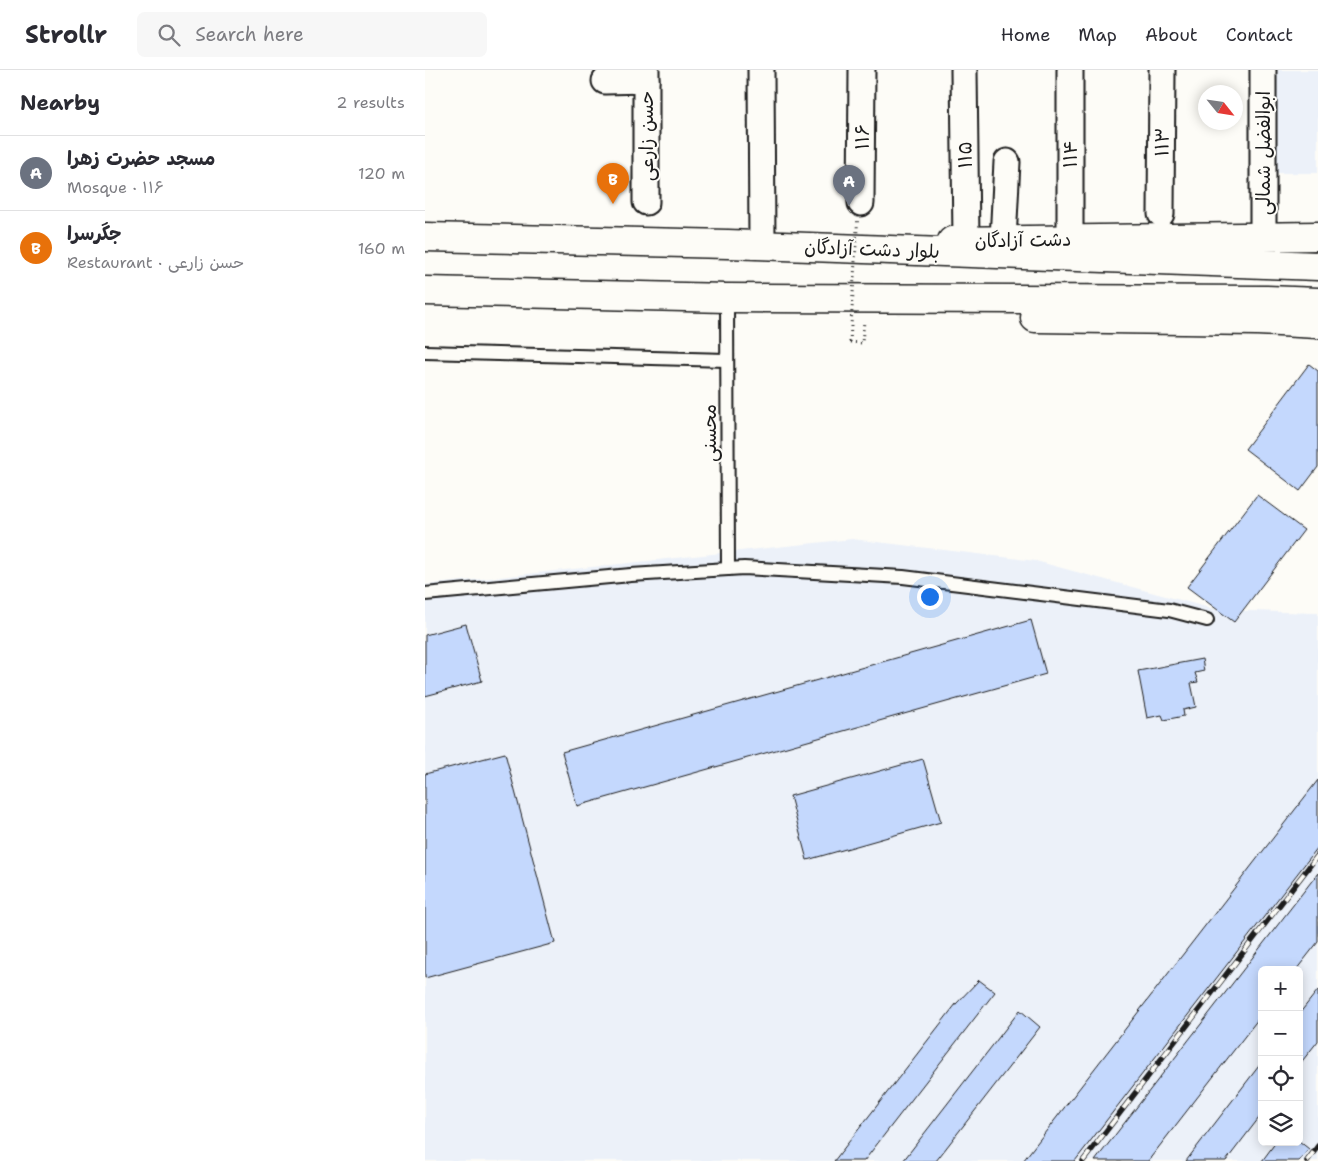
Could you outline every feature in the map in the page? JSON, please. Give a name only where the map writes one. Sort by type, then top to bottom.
[{"type":"main road","name":"دشت آزادگان","points":[[728,244],[1318,236]]},
{"type":"main road","name":"بلوار دشت آزادگان","points":[[425,237],[728,244],[1318,266]]},
{"type":"main road","points":[[425,291],[727,298],[1267,300],[1318,302]]},
{"type":"main road","points":[[727,298],[864,315],[1247,321],[1318,324]]},
{"type":"street","points":[[761,70],[762,243]]},
{"type":"street","name":"۱۱۶","points":[[859,208],[862,70]]},
{"type":"street","name":"۱۱۵","points":[[963,70],[966,240]]},
{"type":"street","name":"۱۱۴","points":[[1070,70],[1070,239]]},
{"type":"street","name":"۱۱۳","points":[[1161,214],[1162,70]]},
{"type":"street","name":"ابوالفضل شمالی","points":[[1263,70],[1263,236]]},
{"type":"street","points":[[605,80],[646,75]]},
{"type":"street","name":"حسن زارعی","points":[[646,75],[646,202]]},
{"type":"street","points":[[1003,240],[1007,162]]},
{"type":"lane","name":"محسنی","points":[[727,298],[728,569]]},
{"type":"lane","points":[[425,352],[727,360]]},
{"type":"lane","points":[[425,594],[631,575],[743,568],[903,577],[1169,610],[1207,620]]},
{"type":"path","points":[[859,208],[850,342],[862,344],[864,315]]},
{"type":"shaded area","points":[[1270,70],[1318,70],[1318,173],[1271,173]]},
{"type":"shaded area","points":[[852,539],[1036,561],[1217,610],[1318,613],[1318,1161],[425,1161],[425,585]]},
{"type":"building","points":[[1309,364],[1318,371],[1318,467],[1300,491],[1245,449]]},
{"type":"building","points":[[1257,495],[1304,530],[1234,622],[1187,587]]},
{"type":"building","points":[[1031,620],[1046,674],[577,806],[562,752]]},
{"type":"building","points":[[466,624],[482,681],[425,696],[425,635]]},
{"type":"building","points":[[1202,659],[1204,671],[1195,673],[1198,682],[1191,683],[1196,707],[1183,710],[1184,716],[1164,720],[1162,715],[1147,718],[1138,671]]},
{"type":"building","points":[[505,753],[555,943],[425,978],[425,774]]},
{"type":"building","points":[[923,759],[941,822],[807,860],[790,796]]},
{"type":"building","points":[[1318,780],[1318,847],[1075,1161],[1023,1161]]},
{"type":"building","points":[[1318,873],[1318,942],[1299,966],[1258,966],[1258,1019],[1148,1161],[1095,1161]]},
{"type":"building","points":[[979,980],[995,992],[864,1161],[834,1161],[956,1004]]},
{"type":"building","points":[[1318,990],[1318,1041],[1303,1060],[1303,1011]]},
{"type":"building","points":[[1020,1010],[1040,1027],[936,1161],[903,1161]]},
{"type":"building","points":[[1258,1067],[1258,1119],[1226,1161],[1186,1161]]},
{"type":"building","points":[[1303,1144],[1309,1149],[1299,1161],[1262,1161],[1273,1146],[1303,1146]]},
{"type":"railway","points":[[1083,1161],[1318,855]]},
{"type":"railway","points":[[1307,1161],[1318,1146]]},
{"type":"place","name":"جگرسرا","points":[[613,204]]},
{"type":"place","name":"مسجد حضرت زهرا","points":[[849,206]]}]
